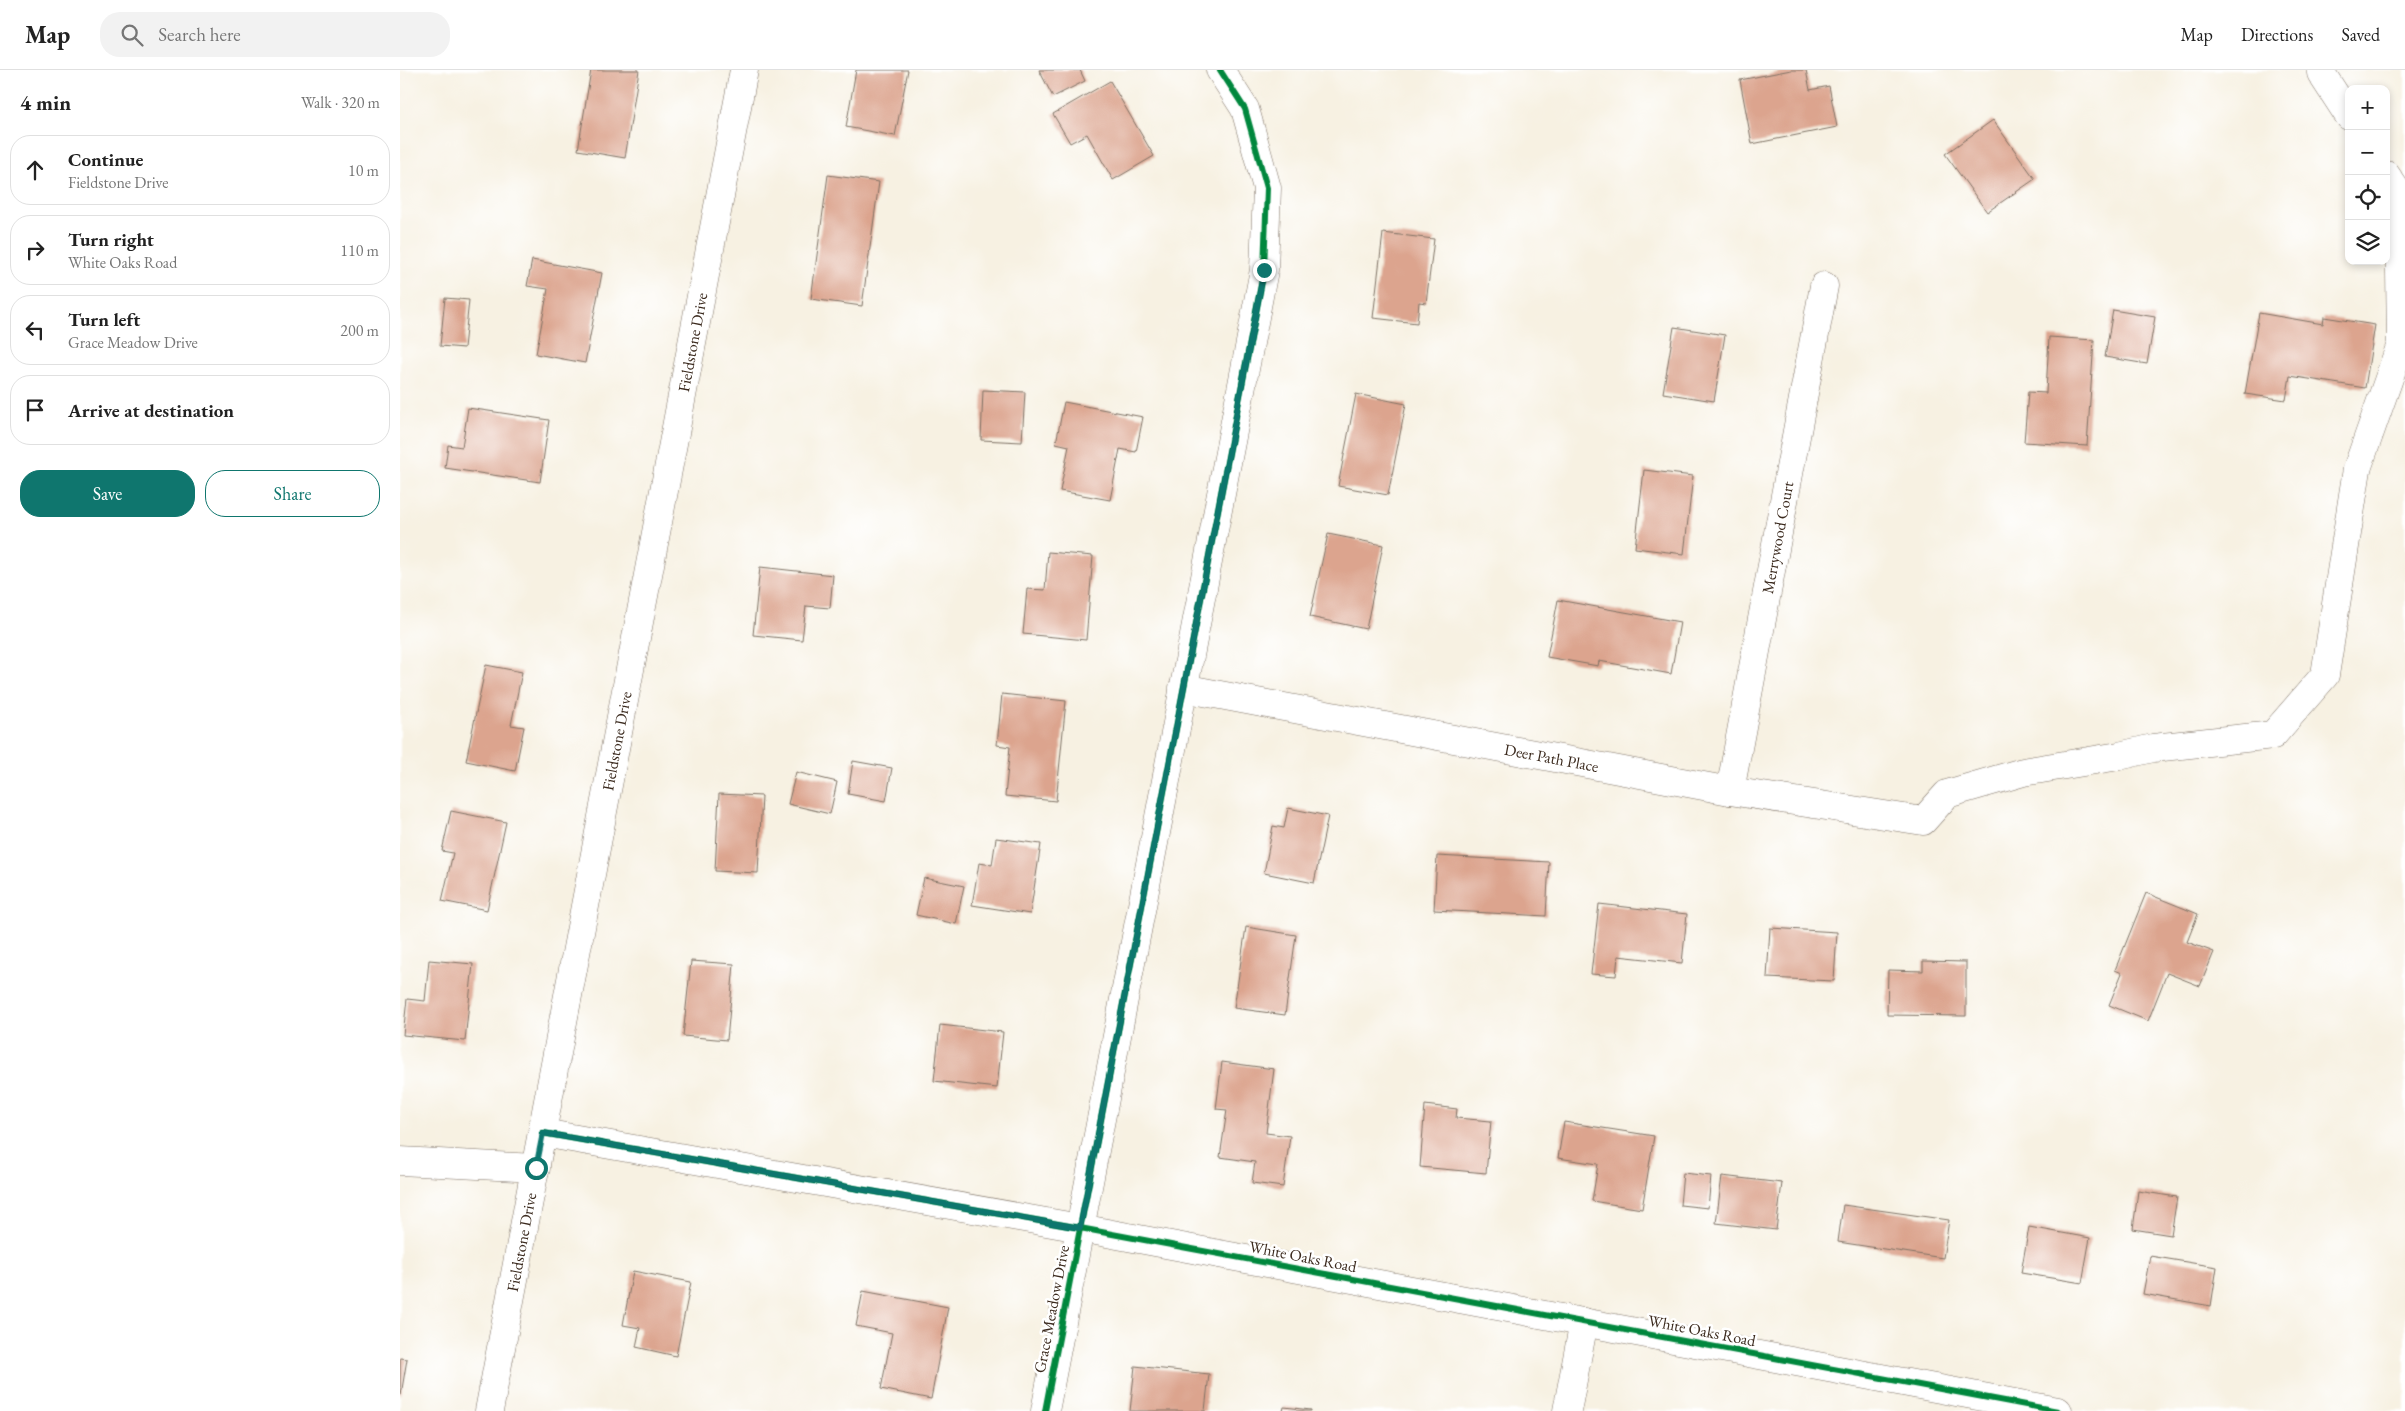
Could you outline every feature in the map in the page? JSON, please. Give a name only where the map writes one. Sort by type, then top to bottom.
[{"type":"street","name":"Fieldstone Drive","points":[[490,1411],[744,70]]},
{"type":"street","name":"Grace Meadow Drive","points":[[1045,1411],[1264,270],[1267,188],[1245,109],[1220,70]]},
{"type":"street","points":[[2321,73],[2345,110]]},
{"type":"street","name":"Deer Path Place","points":[[1183,688],[1730,791],[1923,821],[1947,794],[2023,772],[2119,756],[2152,748],[2274,735],[2325,675],[2357,469],[2401,344],[2399,194],[2387,175]]},
{"type":"street","name":"Merrywood Court","points":[[1730,791],[1824,286]]},
{"type":"street","name":"White Oaks Road","points":[[543,1133],[1080,1228],[2058,1411]]},
{"type":"street","points":[[400,1161],[536,1168]]},
{"type":"street","points":[[1567,1411],[1584,1322]]},
{"type":"building","points":[[591,70],[639,70],[625,158],[578,150]]},
{"type":"building","points":[[856,70],[908,70],[895,136],[846,127]]},
{"type":"building","points":[[1039,70],[1080,70],[1085,81],[1053,97]]},
{"type":"building","points":[[1791,70],[1806,70],[1810,90],[1829,86],[1837,127],[1752,144],[1740,80]]},
{"type":"building","points":[[1110,81],[1154,156],[1113,180],[1087,134],[1070,143],[1053,114]]},
{"type":"building","points":[[1993,120],[2035,179],[1987,212],[1945,154]]},
{"type":"building","points":[[828,175],[879,182],[862,306],[811,299]]},
{"type":"building","points":[[1383,233],[1434,239],[1426,303],[1419,302],[1417,323],[1373,318]]},
{"type":"building","points":[[532,260],[602,273],[585,363],[536,354],[548,289],[527,286]]},
{"type":"building","points":[[445,298],[469,300],[464,348],[440,346]]},
{"type":"building","points":[[2113,310],[2155,317],[2147,364],[2105,357]]},
{"type":"building","points":[[2259,313],[2323,324],[2324,317],[2375,325],[2365,388],[2290,376],[2286,400],[2245,394]]},
{"type":"building","points":[[1674,327],[1725,335],[1714,401],[1663,393]]},
{"type":"building","points":[[2049,337],[2094,340],[2087,446],[2024,442],[2028,392],[2046,393]]},
{"type":"building","points":[[983,390],[1025,392],[1022,442],[981,440]]},
{"type":"building","points":[[1356,394],[1406,404],[1388,495],[1338,486]]},
{"type":"building","points":[[1064,402],[1143,417],[1136,452],[1120,449],[1110,500],[1060,491],[1069,446],[1056,443]]},
{"type":"building","points":[[468,408],[549,420],[540,482],[445,468],[448,445],[462,447]]},
{"type":"building","points":[[1644,470],[1693,476],[1684,554],[1635,548]]},
{"type":"building","points":[[1328,534],[1383,545],[1366,629],[1310,617]]},
{"type":"building","points":[[1048,552],[1093,556],[1086,640],[1023,634],[1027,589],[1045,590]]},
{"type":"building","points":[[760,567],[833,575],[830,608],[806,606],[802,640],[753,635]]},
{"type":"building","points":[[1558,600],[1680,622],[1671,674],[1599,661],[1598,666],[1547,657]]},
{"type":"building","points":[[486,665],[522,672],[511,725],[524,727],[515,771],[466,761]]},
{"type":"building","points":[[1002,694],[1066,701],[1056,801],[1005,796],[1010,747],[997,745]]},
{"type":"building","points":[[853,761],[892,768],[886,801],[848,794]]},
{"type":"building","points":[[796,772],[837,782],[830,814],[788,804]]},
{"type":"building","points":[[719,794],[762,796],[758,873],[715,871]]},
{"type":"building","points":[[1288,808],[1328,816],[1314,883],[1264,873],[1273,826],[1284,828]]},
{"type":"building","points":[[451,811],[506,822],[487,910],[442,901],[453,853],[442,851]]},
{"type":"building","points":[[996,838],[1041,844],[1030,914],[972,905],[979,863],[992,865]]},
{"type":"building","points":[[1437,856],[1549,862],[1546,916],[1434,910]]},
{"type":"building","points":[[924,878],[964,886],[956,924],[916,915]]},
{"type":"building","points":[[2146,893],[2198,914],[2187,942],[2214,952],[2200,986],[2167,973],[2148,1021],[2109,1005],[2122,973],[2115,970]]},
{"type":"building","points":[[1599,904],[1687,914],[1682,963],[1618,956],[1616,976],[1591,974]]},
{"type":"building","points":[[1246,927],[1296,935],[1285,1015],[1234,1008]]},
{"type":"building","points":[[1770,928],[1837,932],[1834,981],[1767,978]]},
{"type":"building","points":[[429,960],[473,964],[465,1041],[403,1035],[407,999],[425,1001]]},
{"type":"building","points":[[691,961],[734,964],[727,1040],[683,1036]]},
{"type":"building","points":[[1923,961],[1966,962],[1966,1016],[1887,1015],[1888,970],[1923,971]]},
{"type":"building","points":[[940,1025],[1003,1032],[997,1088],[934,1081]]},
{"type":"building","points":[[1222,1062],[1274,1069],[1266,1133],[1290,1136],[1283,1187],[1252,1183],[1255,1162],[1220,1157],[1227,1110],[1216,1109]]},
{"type":"building","points":[[1425,1105],[1457,1109],[1456,1118],[1491,1121],[1486,1173],[1420,1167]]},
{"type":"building","points":[[1564,1122],[1654,1136],[1642,1209],[1592,1201],[1598,1164],[1558,1158]]},
{"type":"building","points":[[1683,1173],[1711,1176],[1708,1208],[1680,1205]]},
{"type":"building","points":[[1722,1176],[1782,1183],[1776,1230],[1716,1223]]},
{"type":"building","points":[[2138,1191],[2177,1197],[2171,1235],[2133,1229]]},
{"type":"building","points":[[1843,1205],[1949,1220],[1943,1258],[1838,1242]]},
{"type":"building","points":[[2029,1227],[2090,1238],[2082,1283],[2021,1273]]},
{"type":"building","points":[[2150,1256],[2217,1267],[2211,1306],[2143,1294]]},
{"type":"building","points":[[633,1271],[691,1282],[676,1356],[636,1347],[640,1328],[623,1325]]},
{"type":"building","points":[[863,1291],[948,1307],[931,1399],[881,1389],[892,1333],[856,1326]]},
{"type":"building","points":[[400,1358],[407,1359],[401,1395],[400,1395]]},
{"type":"building","points":[[1135,1366],[1209,1374],[1205,1411],[1130,1411]]},
{"type":"building","points":[[1284,1407],[1311,1410],[1311,1411],[1283,1411]]},
{"type":"cycle path","points":[[1045,1411],[1264,270],[1267,188],[1245,109],[1220,70]]},
{"type":"cycle path","points":[[543,1133],[1080,1228],[2058,1411]]},
{"type":"route","points":[[536,1168],[543,1133],[1080,1228],[1264,270]]}]
